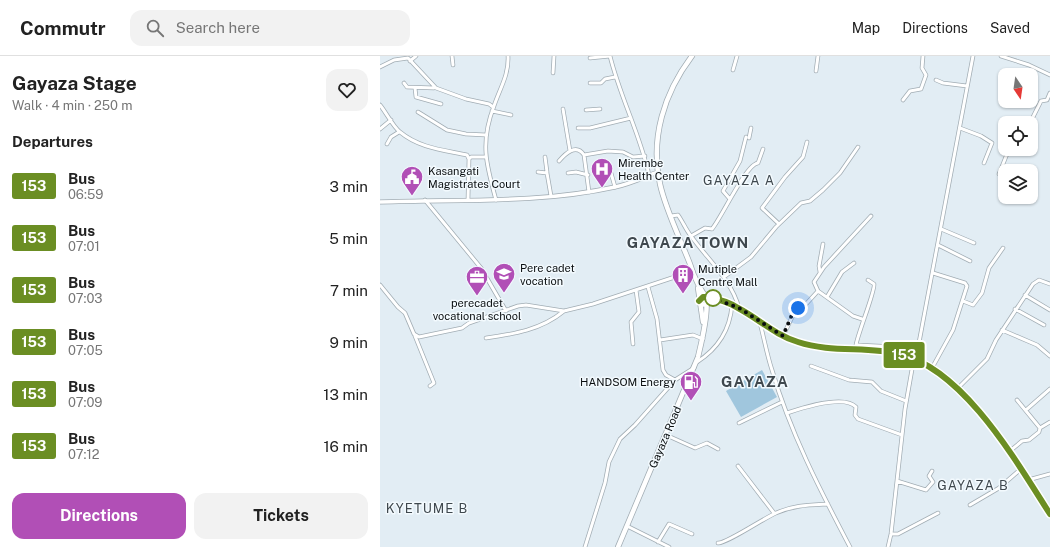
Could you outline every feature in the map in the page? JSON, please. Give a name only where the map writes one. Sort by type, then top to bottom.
[{"type":"main road","name":"Gayaza Road","points":[[618,547],[694,368],[703,339],[706,304],[705,296],[698,284],[671,216],[657,174],[658,139],[664,104],[680,73],[692,56]]},
{"type":"main road","name":"Gayaza Road","points":[[698,284],[699,302],[704,324]]},
{"type":"street","points":[[392,56],[394,60]]},
{"type":"street","points":[[410,61],[416,56]]},
{"type":"street","points":[[452,56],[453,65]]},
{"type":"street","points":[[496,200],[485,157],[486,135],[492,109],[507,76],[508,56]]},
{"type":"street","points":[[553,73],[554,56]]},
{"type":"street","points":[[590,58],[610,56],[615,77],[645,156],[649,175]]},
{"type":"street","points":[[733,70],[737,56]]},
{"type":"street","points":[[816,71],[818,56]]},
{"type":"street","points":[[903,100],[910,91],[921,89],[926,75],[922,68],[922,56]]},
{"type":"street","points":[[723,301],[706,304],[699,302],[705,296],[723,301],[739,308],[760,323],[783,336],[800,343],[818,347],[896,347],[912,352],[917,350],[933,273],[973,56]]},
{"type":"street","points":[[1001,56],[1029,65],[1050,76]]},
{"type":"street","points":[[380,67],[394,60],[408,58],[436,88]]},
{"type":"street","points":[[590,83],[601,83],[605,79],[615,77]]},
{"type":"street","points":[[936,80],[942,83],[968,86]]},
{"type":"street","points":[[404,83],[407,87],[436,88],[466,99],[489,104],[492,109],[511,115]]},
{"type":"street","points":[[415,88],[416,97],[441,104]]},
{"type":"street","points":[[1034,116],[1041,101],[1048,99],[1050,93]]},
{"type":"street","points":[[380,105],[399,132],[422,144],[445,151],[467,155],[469,159],[468,199]]},
{"type":"street","points":[[562,109],[570,151]]},
{"type":"street","points":[[586,110],[600,109]]},
{"type":"street","points":[[380,113],[384,110]]},
{"type":"street","points":[[418,112],[447,130],[466,134],[486,135]]},
{"type":"street","points":[[578,128],[590,128],[631,118]]},
{"type":"street","points":[[380,129],[391,120]]},
{"type":"street","points":[[729,198],[723,191],[740,161],[751,128]]},
{"type":"street","points":[[960,128],[981,136],[992,143],[984,163]]},
{"type":"street","points":[[387,144],[391,137],[399,132]]},
{"type":"street","points":[[779,224],[762,208],[785,177],[803,157],[807,142]]},
{"type":"street","points":[[724,277],[751,257],[779,224],[801,203],[812,200],[827,186],[840,173],[858,146]]},
{"type":"street","points":[[691,236],[705,228],[712,229],[724,210],[729,198],[748,169],[754,163],[758,163],[763,149]]},
{"type":"street","points":[[558,161],[570,151],[578,150],[584,155],[588,175],[589,192]]},
{"type":"street","points":[[584,155],[608,151],[623,152],[633,157],[645,156]]},
{"type":"street","points":[[469,159],[471,157],[485,157]]},
{"type":"street","points":[[545,157],[551,196]]},
{"type":"street","points":[[538,172],[547,172]]},
{"type":"street","points":[[568,172],[588,175]]},
{"type":"street","points":[[604,173],[611,173],[615,187]]},
{"type":"street","points":[[380,202],[468,199],[496,200],[551,196],[589,192],[615,187],[649,175],[657,174]]},
{"type":"street","points":[[425,200],[436,216],[477,262],[506,311]]},
{"type":"street","points":[[671,216],[678,215],[691,236],[724,277],[735,294],[739,308]]},
{"type":"street","points":[[862,319],[853,316],[818,291],[814,282],[820,272],[872,216]]},
{"type":"street","points":[[941,229],[974,243]]},
{"type":"street","points":[[820,272],[819,266],[823,244]]},
{"type":"street","points":[[938,245],[970,261]]},
{"type":"street","points":[[963,301],[972,305],[977,300],[982,292],[989,268],[1003,248]]},
{"type":"street","points":[[828,297],[840,275],[854,263]]},
{"type":"street","points":[[486,338],[517,334],[536,328],[564,311],[593,304],[693,271]]},
{"type":"street","points":[[932,368],[950,335],[963,301],[966,284],[933,273]]},
{"type":"street","points":[[855,347],[862,319],[875,288],[874,284],[868,280]]},
{"type":"street","points":[[957,389],[987,359],[1002,330],[1025,295],[1037,281],[1042,280],[1050,284]]},
{"type":"street","points":[[380,285],[398,307],[405,313],[434,383],[430,386]]},
{"type":"street","points":[[648,286],[657,319],[664,373],[675,380]]},
{"type":"street","points":[[633,344],[631,322],[639,312],[636,290]]},
{"type":"street","points":[[783,336],[794,312],[807,303],[818,291]]},
{"type":"street","points":[[1025,295],[1050,310]]},
{"type":"street","points":[[415,336],[462,328],[469,323],[526,305],[564,311]]},
{"type":"street","points":[[696,362],[712,351],[722,339],[729,324],[732,305]]},
{"type":"street","points":[[1016,309],[1044,325]]},
{"type":"street","points":[[760,323],[771,370],[782,402],[803,452],[850,547]]},
{"type":"street","points":[[1002,330],[1038,345],[1050,356]]},
{"type":"street","points":[[660,340],[693,335],[703,339]]},
{"type":"street","points":[[855,347],[885,351],[914,358],[932,368],[957,389],[1010,451],[1050,514]]},
{"type":"street","points":[[888,547],[892,534],[906,401],[914,358]]},
{"type":"street","points":[[811,366],[849,380],[872,382],[881,391],[906,401]]},
{"type":"street","points":[[585,547],[605,483],[609,462],[619,441],[675,380],[694,368]]},
{"type":"street","points":[[1026,410],[1050,389]]},
{"type":"street","points":[[1017,400],[1040,428]]},
{"type":"street","points":[[739,423],[782,402]]},
{"type":"street","points":[[787,413],[818,404],[836,402],[853,404],[856,407],[855,416],[858,419],[902,435]]},
{"type":"street","points":[[1010,451],[1022,441],[1029,440],[1039,432],[1040,428],[1050,422]]},
{"type":"street","points":[[666,435],[695,448],[707,443],[718,449]]},
{"type":"street","points":[[738,466],[774,513]]},
{"type":"street","points":[[970,505],[999,488],[1021,469]]},
{"type":"street","points":[[897,481],[926,490],[933,482],[929,476],[932,471]]},
{"type":"street","points":[[1028,480],[1050,474]]},
{"type":"street","points":[[718,543],[724,542],[774,513],[801,505],[828,504]]},
{"type":"street","points":[[892,534],[898,534],[938,513]]},
{"type":"street","points":[[658,542],[669,524],[692,534]]},
{"type":"street","points":[[627,526],[669,547]]},
{"type":"shaded area","points":[[762,370],[777,397],[741,417],[726,391]]},
{"type":"bus line","name":"153","points":[[699,301],[705,296],[732,305],[777,333],[800,343],[818,347],[885,351],[914,358],[928,366],[947,380],[967,399],[1005,444],[1050,514]]},
{"type":"place","name":"Mirembe Health Center","points":[[602,188]]},
{"type":"place","name":"Kasangati Magistrates Court","points":[[412,196]]},
{"type":"place","name":"Pere cadet vocation","points":[[504,294]]},
{"type":"place","name":"Mutiple Centre Mall","points":[[683,294]]},
{"type":"place","name":"perecadet vocational school","points":[[477,296]]},
{"type":"place","name":"HANDSOM Energy","points":[[691,402]]},
{"type":"district","name":"GAYAZA A","points":[[739,180]]},
{"type":"district","name":"GAYAZA TOWN","points":[[688,242]]},
{"type":"district","name":"GAYAZA","points":[[755,381]]},
{"type":"district","name":"GAYAZA B","points":[[973,485]]},
{"type":"district","name":"KYETUME B","points":[[427,508]]},
{"type":"route","points":[[713,298],[739,308],[783,336],[791,317],[798,308]]}]
